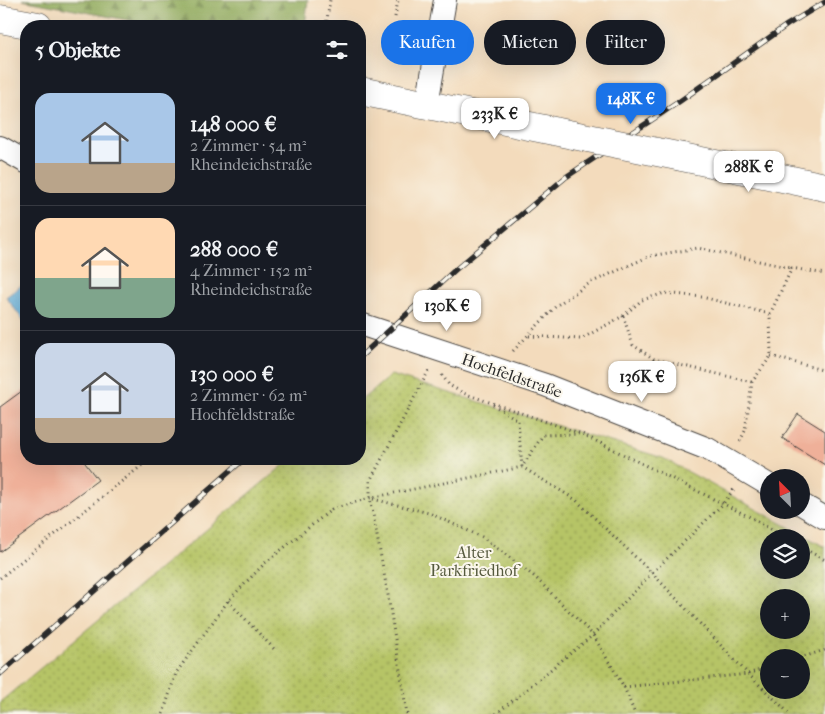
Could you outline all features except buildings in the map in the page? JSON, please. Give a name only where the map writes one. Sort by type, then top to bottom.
[{"type":"main road","points":[[0,19],[20,23]]},
{"type":"main road","points":[[366,91],[825,187]]},
{"type":"street","points":[[427,104],[445,0]]},
{"type":"street","points":[[0,147],[20,159]]},
{"type":"street","name":"Hochfeldstraße","points":[[366,326],[546,385],[708,449],[760,480]]},
{"type":"street","points":[[810,509],[825,518]]},
{"type":"path","points":[[327,20],[330,0]]},
{"type":"path","points":[[395,17],[398,0]]},
{"type":"path","points":[[770,314],[702,297],[665,293],[642,300],[623,316],[581,339],[528,336],[557,305],[590,283],[650,256],[698,248],[825,274]]},
{"type":"path","points":[[496,714],[593,635],[652,573],[723,504],[738,467],[752,382],[771,356],[770,314],[792,268]]},
{"type":"path","points":[[623,316],[632,345],[654,359],[752,382]]},
{"type":"path","points":[[771,356],[825,372]]},
{"type":"path","points":[[407,714],[370,498],[370,481],[433,362]]},
{"type":"path","points":[[449,385],[463,393],[582,434],[723,504],[769,529]]},
{"type":"path","points":[[488,402],[518,420],[522,467]]},
{"type":"path","points":[[522,467],[543,435],[582,434]]},
{"type":"path","points":[[0,578],[142,465]]},
{"type":"path","points":[[163,714],[176,673],[228,601],[265,563],[332,509],[370,498],[522,467],[576,500],[652,573],[748,674],[790,714]]},
{"type":"path","points":[[370,498],[428,513],[482,537],[535,577],[593,635],[624,687],[636,714]]},
{"type":"path","points":[[810,552],[825,560]]},
{"type":"path","points":[[228,601],[276,651]]},
{"type":"path","points":[[810,655],[825,650]]},
{"type":"path","points":[[624,687],[748,674],[760,671]]},
{"type":"green space","points":[[22,0],[308,0],[306,20],[127,20]]},
{"type":"green space","name":"Alter Parkfriedhof","points":[[391,375],[663,458],[760,511],[760,519],[774,519],[792,529],[760,529],[760,579],[810,579],[810,539],[825,547],[825,714],[0,714],[0,702],[284,465],[366,465],[366,396]]},
{"type":"water","points":[[20,286],[20,316],[6,297]]},
{"type":"railway","points":[[366,352],[455,270],[566,177],[680,101],[787,25],[825,2]]},
{"type":"railway","points":[[0,674],[237,465]]}]
